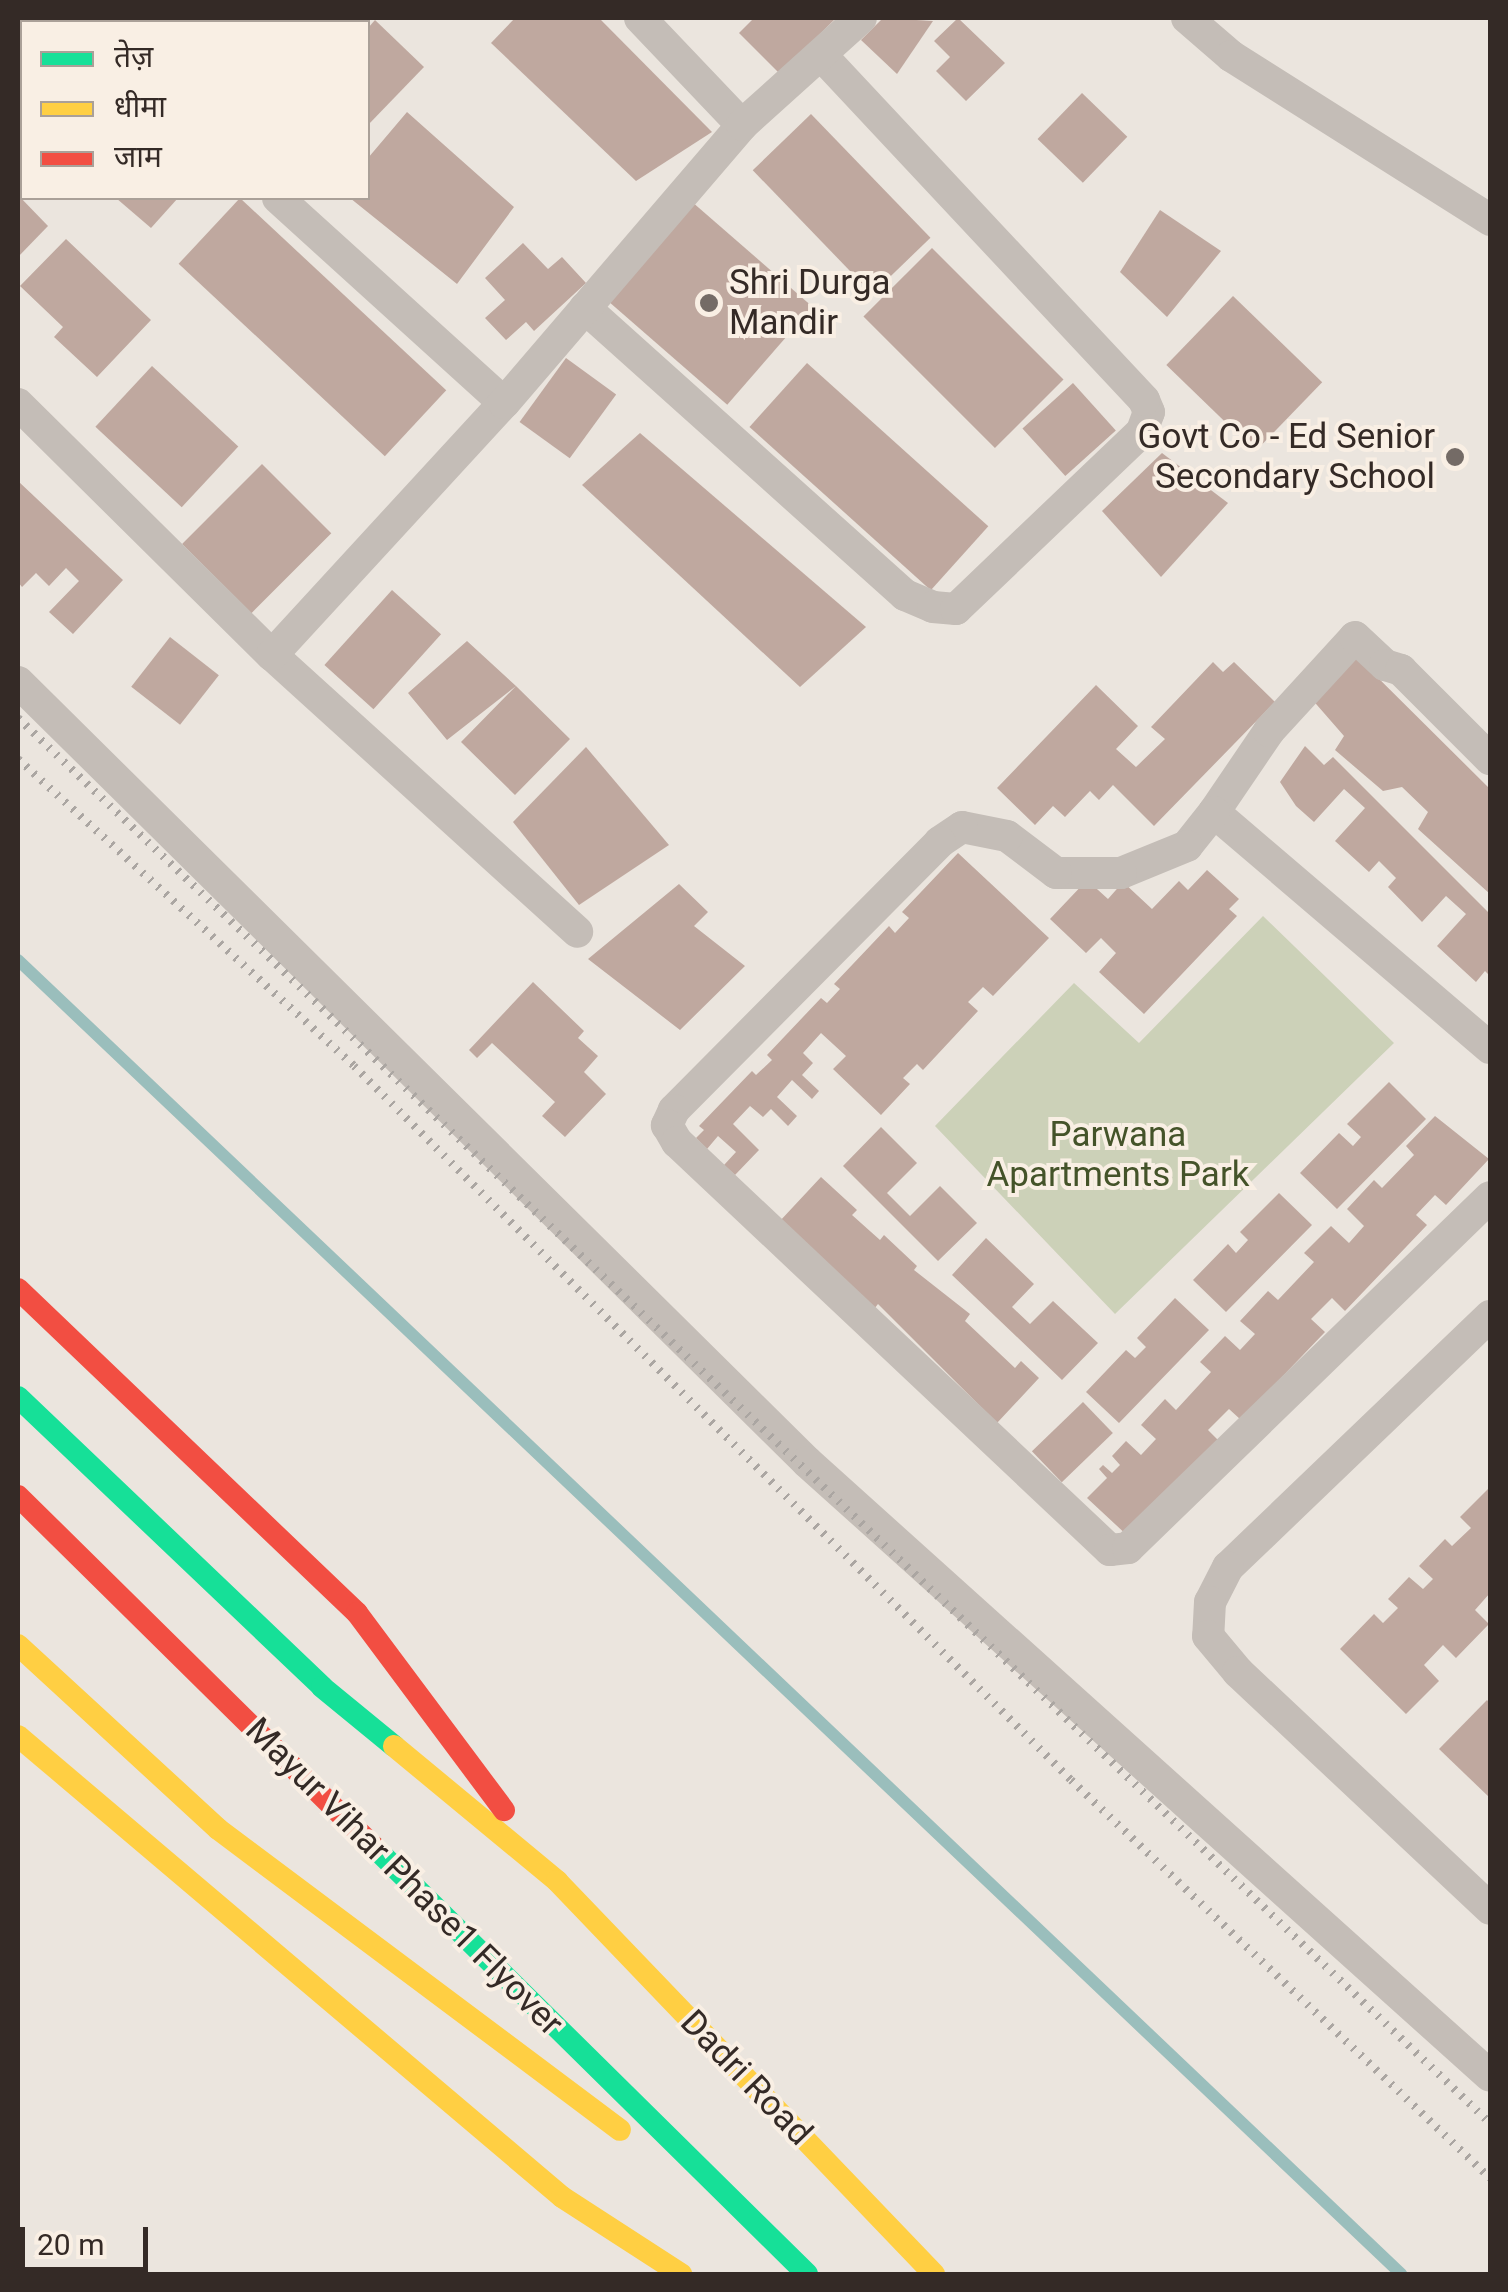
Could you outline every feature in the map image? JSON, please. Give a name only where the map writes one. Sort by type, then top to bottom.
[{"type":"main road","points":[[18,1289],[356,1613],[557,1881]]},
{"type":"main road","points":[[18,1397],[322,1686],[557,1881]]},
{"type":"main road","name":"Mayur Vihar Phase1 Flyover","points":[[18,1496],[798,2266]]},
{"type":"main road","points":[[18,1645],[218,1829],[798,2266]]},
{"type":"main road","points":[[18,1736],[562,2197],[681,2274]]},
{"type":"main road","name":"Dadri Road","points":[[557,1881],[934,2274]]},
{"type":"street","points":[[640,18],[742,125]]},
{"type":"street","points":[[272,655],[504,403],[742,125],[824,56],[860,18]]},
{"type":"street","points":[[1188,18],[1230,56],[1490,220]]},
{"type":"street","points":[[585,308],[905,595],[933,607],[956,609],[1142,431],[1148,412],[1144,400],[824,56]]},
{"type":"street","points":[[280,200],[504,403]]},
{"type":"street","points":[[18,404],[272,655],[578,932]]},
{"type":"street","points":[[1490,759],[1402,670],[1385,665],[1355,637],[1269,731],[1187,846],[1122,872],[1056,873],[1008,836],[962,828],[940,842],[674,1110],[667,1125],[676,1142],[1110,1550],[1128,1548],[1490,1197]]},
{"type":"street","points":[[18,682],[807,1462],[1490,2076]]},
{"type":"street","points":[[1214,812],[1490,1048]]},
{"type":"street","points":[[1490,1316],[1228,1567],[1210,1602],[1208,1636],[1238,1672],[1490,1909]]},
{"type":"green space","name":"Parwana Apartments Park","points":[[1263,916],[1394,1043],[1115,1314],[935,1126],[1074,983],[1139,1043]]},
{"type":"building","points":[[182,18],[359,18],[356,20]]},
{"type":"building","points":[[515,18],[599,18],[712,132],[636,181],[491,43]]},
{"type":"building","points":[[754,18],[836,18],[780,74],[739,33]]},
{"type":"building","points":[[883,18],[933,21],[897,74],[861,40]]},
{"type":"building","points":[[958,18],[1005,63],[966,101],[936,71],[950,57],[934,41]]},
{"type":"building","points":[[375,20],[424,67],[370,123],[370,26]]},
{"type":"building","points":[[1082,93],[1127,137],[1083,183],[1038,139]]},
{"type":"building","points":[[407,112],[514,207],[457,284],[352,200],[370,200],[370,156]]},
{"type":"building","points":[[811,114],[930,238],[872,294],[753,170]]},
{"type":"building","points":[[18,195],[48,226],[18,257]]},
{"type":"building","points":[[118,200],[176,200],[151,228]]},
{"type":"building","points":[[238,200],[446,390],[385,456],[179,264]]},
{"type":"building","name":"Shri Durga Mandir","points":[[691,201],[813,307],[727,405],[606,299]]},
{"type":"building","points":[[1160,210],[1221,251],[1167,317],[1120,272]]},
{"type":"building","points":[[66,239],[151,320],[97,377],[54,337],[63,327],[20,286]]},
{"type":"building","points":[[523,243],[548,269],[562,257],[586,283],[534,331],[526,322],[506,340],[485,318],[505,300],[485,278]]},
{"type":"building","points":[[932,248],[1064,380],[995,448],[863,317]]},
{"type":"building","points":[[1233,296],[1322,382],[1256,451],[1166,365]]},
{"type":"building","points":[[566,358],[616,394],[570,458],[520,422]]},
{"type":"building","points":[[807,363],[988,526],[931,590],[749,427]]},
{"type":"building","points":[[152,366],[238,446],[182,507],[95,427]]},
{"type":"building","points":[[1073,383],[1116,431],[1065,476],[1022,429]]},
{"type":"building","points":[[640,433],[866,627],[800,687],[582,485]]},
{"type":"building","points":[[1162,453],[1228,503],[1161,577],[1102,511]]},
{"type":"building","points":[[262,464],[331,533],[251,613],[182,544]]},
{"type":"building","points":[[18,481],[123,580],[73,634],[49,612],[79,581],[66,568],[49,586],[36,573],[22,587],[18,582]]},
{"type":"building","points":[[392,590],[441,634],[373,709],[324,665]]},
{"type":"building","points":[[170,637],[219,675],[180,725],[131,687]]},
{"type":"building","points":[[467,641],[516,686],[447,740],[408,693]]},
{"type":"building","points":[[1350,650],[1490,789],[1490,894],[1418,829],[1428,812],[1402,787],[1383,791],[1335,750],[1344,736],[1310,697]]},
{"type":"building","points":[[1213,662],[1223,672],[1234,662],[1275,702],[1154,826],[1113,785],[1099,800],[1090,791],[1065,817],[1053,806],[1035,825],[997,788],[1096,685],[1138,726],[1116,749],[1136,767],[1165,739],[1151,727]]},
{"type":"building","points":[[516,686],[570,739],[515,795],[461,742]]},
{"type":"building","points":[[1305,746],[1324,765],[1333,757],[1490,914],[1490,976],[1485,971],[1476,982],[1437,946],[1466,914],[1446,896],[1422,922],[1388,887],[1396,878],[1379,861],[1369,872],[1335,841],[1365,808],[1344,789],[1314,822],[1296,806],[1280,782]]},
{"type":"building","points":[[586,747],[669,845],[579,905],[513,822]]},
{"type":"building","points":[[958,853],[1049,938],[993,996],[983,987],[968,1002],[978,1011],[923,1070],[917,1064],[903,1078],[910,1084],[881,1115],[833,1069],[846,1056],[821,1033],[803,1053],[813,1063],[802,1075],[819,1091],[812,1099],[792,1080],[777,1097],[797,1116],[788,1126],[771,1109],[763,1117],[750,1106],[733,1124],[759,1150],[735,1175],[724,1165],[736,1152],[718,1136],[707,1149],[696,1138],[704,1130],[699,1126],[752,1071],[756,1075],[772,1060],[767,1055],[821,998],[827,1003],[840,989],[834,984],[889,926],[895,933],[909,918],[902,912]]},
{"type":"building","points":[[1207,870],[1239,899],[1229,909],[1237,916],[1144,1014],[1099,972],[1116,953],[1101,938],[1086,953],[1050,919],[1087,880],[1108,899],[1123,882],[1152,909],[1179,881],[1188,890]]},
{"type":"building","points":[[679,884],[708,912],[694,926],[745,966],[680,1030],[588,959]]},
{"type":"building","points":[[533,982],[584,1031],[578,1038],[598,1056],[584,1072],[606,1094],[565,1137],[542,1116],[555,1102],[492,1043],[477,1058],[469,1050]]},
{"type":"building","points":[[1389,1082],[1426,1119],[1337,1209],[1300,1173],[1339,1133],[1353,1146],[1361,1137],[1347,1124]]},
{"type":"building","points":[[1435,1116],[1489,1159],[1446,1205],[1435,1195],[1416,1215],[1427,1225],[1345,1311],[1332,1298],[1311,1319],[1325,1332],[1241,1420],[1229,1409],[1208,1430],[1220,1442],[1130,1538],[1087,1498],[1107,1478],[1099,1469],[1103,1465],[1112,1473],[1120,1465],[1112,1456],[1126,1441],[1141,1455],[1156,1439],[1141,1425],[1165,1399],[1176,1410],[1211,1372],[1200,1362],[1225,1336],[1240,1350],[1255,1334],[1240,1321],[1268,1291],[1278,1300],[1314,1262],[1304,1253],[1331,1226],[1349,1243],[1364,1226],[1347,1209],[1374,1180],[1382,1188],[1414,1155],[1406,1146]]},
{"type":"building","points":[[881,1127],[917,1163],[887,1193],[910,1216],[940,1186],[977,1223],[938,1261],[843,1166]]},
{"type":"building","points":[[821,1177],[857,1210],[852,1215],[880,1240],[884,1235],[917,1266],[914,1270],[970,1314],[965,1321],[1015,1368],[1021,1361],[1039,1378],[997,1423],[878,1304],[874,1309],[779,1222]]},
{"type":"building","points":[[1279,1193],[1312,1225],[1226,1312],[1193,1280],[1228,1244],[1236,1253],[1248,1240],[1240,1232]]},
{"type":"building","points":[[986,1238],[1034,1284],[1012,1307],[1030,1324],[1053,1301],[1098,1343],[1062,1380],[952,1275]]},
{"type":"building","points":[[1175,1298],[1209,1330],[1119,1423],[1086,1392],[1126,1350],[1135,1358],[1146,1347],[1137,1338]]},
{"type":"building","points":[[1083,1402],[1113,1433],[1062,1482],[1032,1451]]},
{"type":"building","points":[[1490,1487],[1490,1593],[1475,1610],[1489,1624],[1456,1658],[1443,1645],[1424,1665],[1439,1681],[1406,1714],[1340,1649],[1374,1614],[1383,1623],[1398,1608],[1388,1599],[1409,1577],[1423,1589],[1433,1579],[1419,1566],[1445,1539],[1452,1546],[1471,1528],[1460,1517]]},
{"type":"building","points":[[1487,1700],[1490,1703],[1490,1798],[1439,1749]]},
{"type":"waterway","points":[[18,960],[1401,2274]]},
{"type":"railway","points":[[18,718],[1490,2123]]},
{"type":"railway","points":[[18,759],[354,1066],[1071,1780],[1490,2178]]},
{"type":"traffic: fast","points":[[18,1397],[322,1687],[394,1746]]},
{"type":"traffic: fast","points":[[374,1847],[807,2274]]},
{"type":"traffic: slow","points":[[18,1645],[218,1829],[620,2130]]},
{"type":"traffic: slow","points":[[18,1736],[562,2197],[681,2274]]},
{"type":"traffic: slow","points":[[394,1746],[557,1881],[934,2274]]},
{"type":"traffic: jam","points":[[18,1289],[357,1613],[504,1810]]},
{"type":"traffic: jam","points":[[18,1496],[374,1847]]},
{"type":"place","name":"Shri Durga Mandir","points":[[709,303]]},
{"type":"place","name":"Govt Co - Ed Senior Secondary School","points":[[1455,457]]}]
